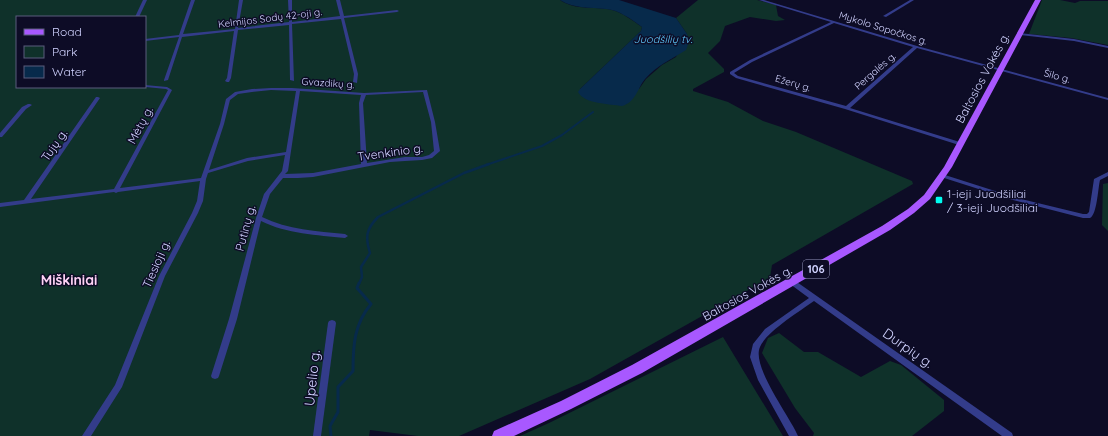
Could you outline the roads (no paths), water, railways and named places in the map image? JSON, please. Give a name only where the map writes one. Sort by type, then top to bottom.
[{"type":"main road","name":"Baltosios Vokės g.","points":[[499,436],[566,405],[637,369],[886,228],[911,211],[927,197],[943,176],[1002,70],[1038,0]]},
{"type":"street","points":[[137,16],[145,0]]},
{"type":"street","points":[[166,80],[193,0]]},
{"type":"street","points":[[227,81],[229,78],[241,0]]},
{"type":"street","points":[[290,0],[292,80]]},
{"type":"street","points":[[338,0],[356,74],[355,82]]},
{"type":"street","name":"Mykolo Sopočkos g.","points":[[761,0],[916,47],[1002,70]]},
{"type":"street","points":[[885,16],[912,0]]},
{"type":"street","name":"Kelmijos Sodų 42-oji g.","points":[[146,40],[397,11]]},
{"type":"street","name":"Ežerų g.","points":[[834,22],[751,61],[731,73],[743,79],[846,108],[961,144]]},
{"type":"street","points":[[1020,34],[1074,40],[1108,47]]},
{"type":"street","name":"Pergalės g.","points":[[846,108],[916,47]]},
{"type":"street","name":"Šilo g.","points":[[1002,70],[1108,99]]},
{"type":"street","name":"Mėtų g.","points":[[116,191],[170,90],[167,88],[146,86]]},
{"type":"street","name":"Gvazdikų g.","points":[[231,96],[243,91],[268,88],[364,94],[425,91]]},
{"type":"street","points":[[283,176],[286,171],[287,153],[298,90]]},
{"type":"street","name":"Tvenkinio g.","points":[[283,176],[307,175],[427,158],[436,153],[433,122],[425,91]]},
{"type":"street","points":[[364,94],[361,103],[364,166]]},
{"type":"street","name":"Tiesioji g.","points":[[86,436],[105,410],[123,377],[162,276],[200,201],[203,179],[207,172],[222,124],[228,99],[231,96]]},
{"type":"street","name":"Tujų g.","points":[[26,202],[98,98]]},
{"type":"street","points":[[0,136],[24,108],[30,105]]},
{"type":"street","points":[[207,172],[242,161],[287,153]]},
{"type":"street","points":[[943,176],[1015,199],[1083,216],[1089,216],[1092,212],[1096,179],[1108,174]]},
{"type":"street","name":"Putinų g.","points":[[215,376],[233,319],[266,194],[271,186],[283,176]]},
{"type":"street","points":[[0,205],[203,179]]},
{"type":"street","points":[[259,218],[269,224],[288,228],[314,233],[345,236]]},
{"type":"street","name":"Durpių g.","points":[[792,282],[1009,436]]},
{"type":"street","points":[[794,436],[762,380],[754,357],[756,346],[768,331],[814,298]]},
{"type":"street","name":"Upelio g.","points":[[317,436],[332,322]]},
{"type":"water","name":"Juodšilių tv.","points":[[560,0],[619,0],[676,18],[687,34],[689,42],[686,50],[659,66],[649,74],[642,83],[636,95],[627,104],[622,106],[591,101],[581,96],[578,92],[580,89],[641,31],[642,27],[625,15],[616,11],[571,5]]},
{"type":"waterway","points":[[486,165],[542,146],[562,135],[593,112]]},
{"type":"waterway","points":[[359,284],[362,277],[361,267],[370,253],[367,242],[369,229],[378,217],[464,173],[489,164]]},
{"type":"waterway","points":[[331,436],[330,426],[338,412],[338,387],[353,371],[354,344],[358,327],[361,319],[371,304],[357,288],[359,283]]},
{"type":"place","name":"1-ieji Juodšiliai / 3-ieji Juodšiliai","points":[[939,200]]},
{"type":"district","name":"Miškiniai","points":[[69,280]]}]
